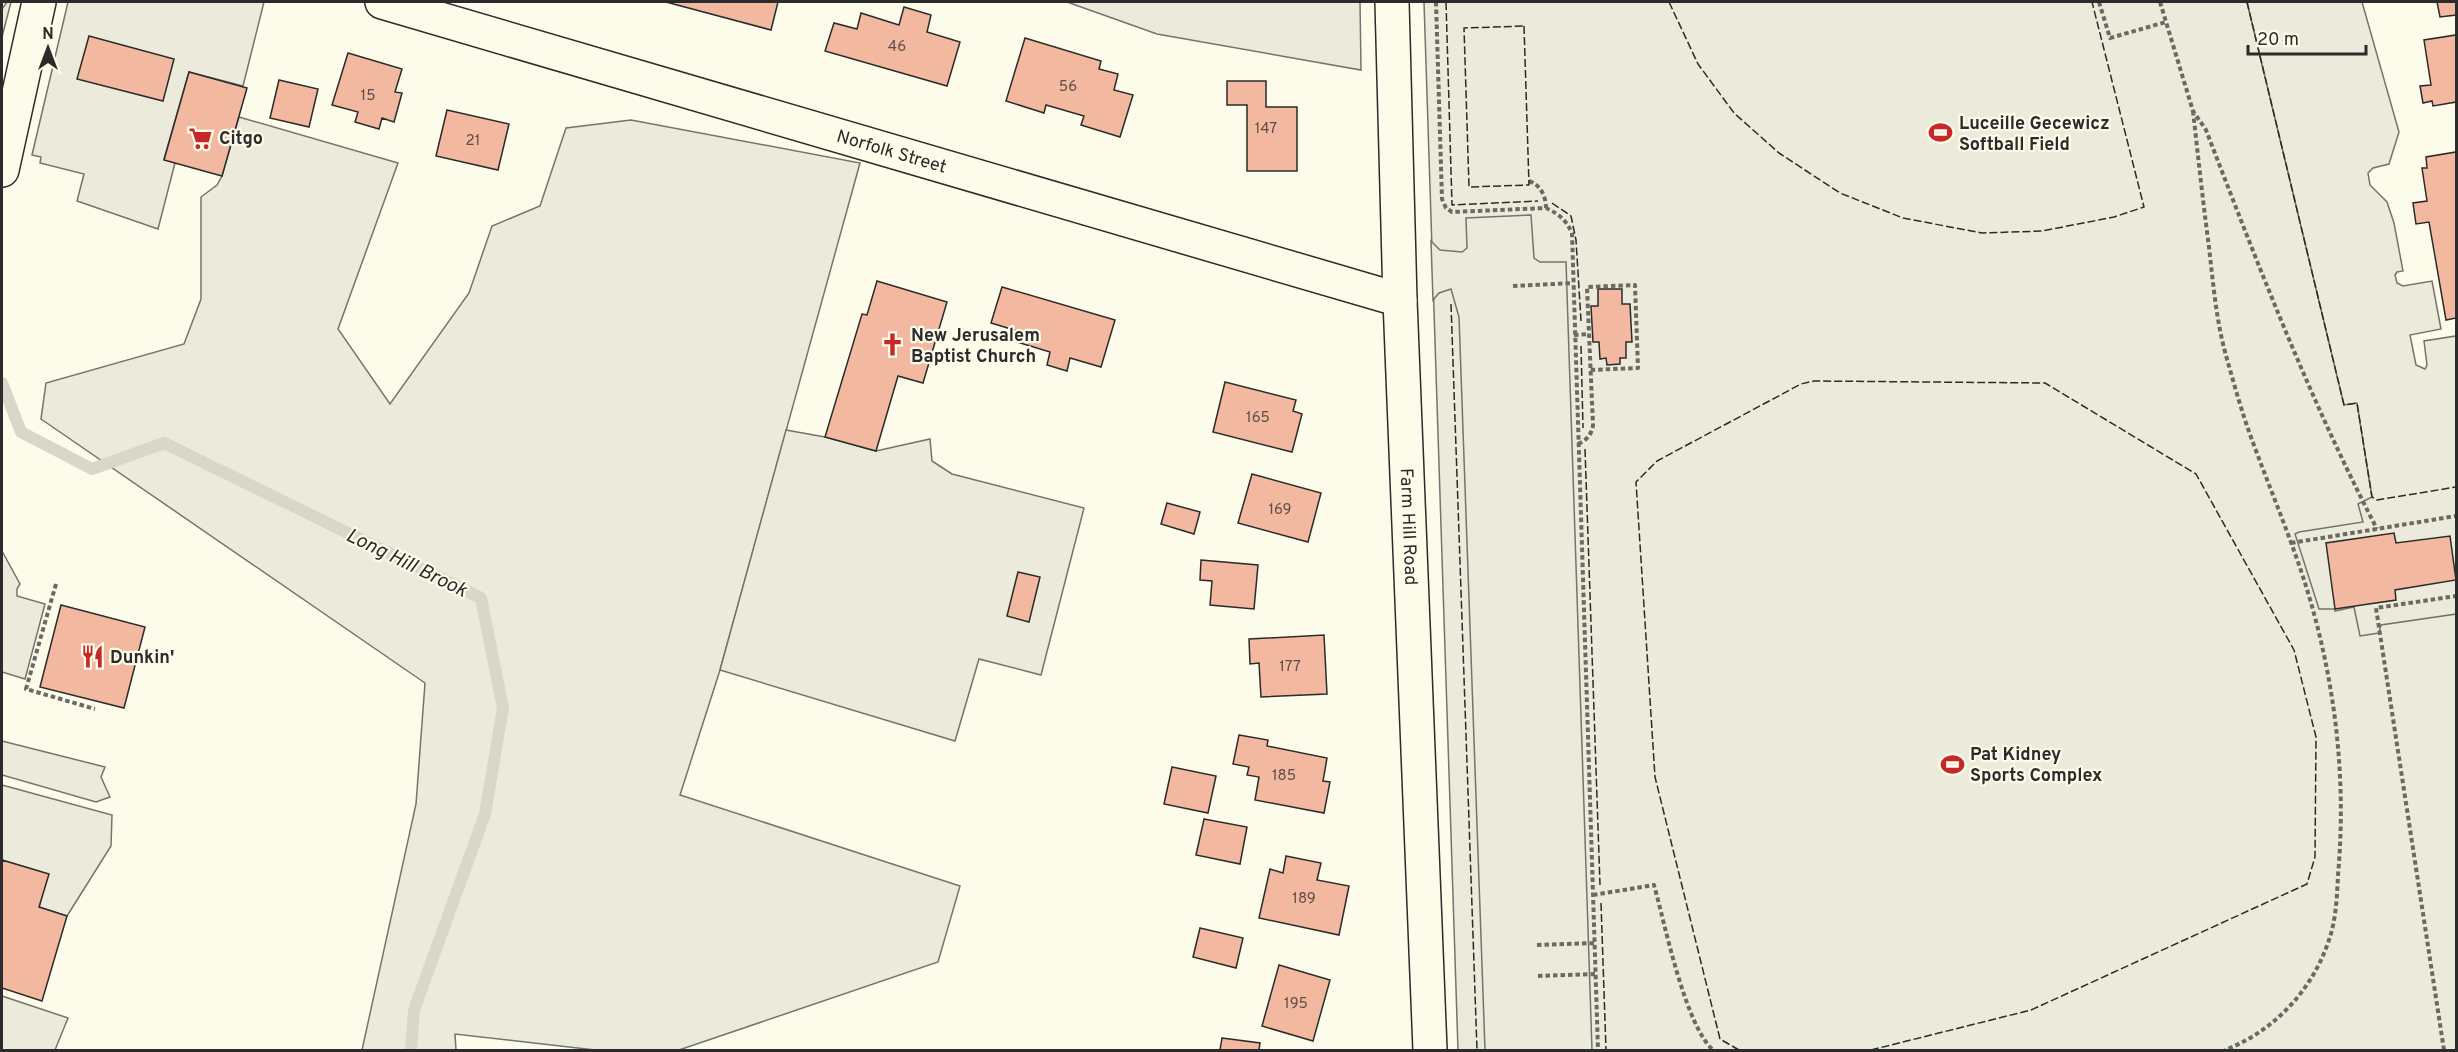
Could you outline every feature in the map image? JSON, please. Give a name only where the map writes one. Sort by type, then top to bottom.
[{"type":"street","points":[[2,170],[39,2]]},
{"type":"street","name":"Norfolk Street","points":[[382,2],[1400,300]]},
{"type":"street","name":"Farm Hill Road","points":[[1392,2],[1400,300],[1430,1050]]},
{"type":"path","points":[[1436,2],[1442,199],[1446,208],[1452,212],[1546,208],[1558,213],[1568,224],[1572,233],[1598,1050]]},
{"type":"path","points":[[2099,2],[2110,38],[2166,22]]},
{"type":"path","points":[[2160,2],[2193,111],[2213,288],[2224,349],[2254,445],[2313,610],[2331,685],[2340,755],[2342,827],[2336,912],[2330,939],[2319,965],[2293,1005],[2271,1026],[2243,1043],[2225,1050]]},
{"type":"path","points":[[2193,111],[2206,130],[2275,308],[2348,472],[2377,529]]},
{"type":"path","points":[[1529,181],[1541,190],[1546,201],[1546,208]]},
{"type":"path","points":[[1513,286],[1573,283]]},
{"type":"path","points":[[1578,444],[1585,441],[1592,432],[1587,287],[1635,285],[1638,368],[1590,370]]},
{"type":"path","points":[[1575,334],[1589,334]]},
{"type":"path","points":[[2290,543],[2457,516]]},
{"type":"path","points":[[56,584],[26,689],[95,709]]},
{"type":"path","points":[[2444,1050],[2376,608],[2457,596]]},
{"type":"path","points":[[1593,895],[1654,885],[1690,1014],[1706,1044],[1713,1050]]},
{"type":"path","points":[[1537,945],[1594,943]]},
{"type":"path","points":[[1538,976],[1595,974]]},
{"type":"shaded area","points":[[7,2],[11,2],[2,37],[2,9]]},
{"type":"shaded area","points":[[68,2],[264,2],[243,86],[189,72],[164,159],[175,163],[158,229],[77,201],[84,174],[40,163],[41,157],[32,155]]},
{"type":"shaded area","points":[[1067,2],[1360,2],[1361,70],[1157,34]]},
{"type":"shaded area","name":"Pat Kidney Sports Complex","points":[[1424,2],[2247,2],[2344,404],[2357,403],[2372,497],[2456,487],[2456,1050],[1458,1050]]},
{"type":"shaded area","points":[[2247,2],[2362,2],[2399,132],[2389,164],[2373,168],[2368,173],[2370,185],[2387,202],[2394,223],[2403,271],[2395,275],[2397,283],[2403,286],[2432,281],[2441,329],[2410,335],[2416,365],[2425,369],[2427,365],[2424,341],[2456,336],[2456,614],[2381,625],[2379,633],[2360,636],[2354,607],[2335,611],[2335,609],[2319,609],[2295,534],[2363,522],[2358,504],[2372,497],[2357,403],[2344,405]]},
{"type":"shaded area","points":[[239,117],[398,163],[338,329],[390,404],[469,293],[492,226],[540,206],[566,128],[631,120],[860,163],[720,670],[680,795],[960,886],[938,962],[679,1050],[595,1050],[455,1034],[456,1050],[362,1050],[416,804],[425,683],[41,419],[46,383],[184,344],[201,299],[201,197],[217,185],[222,176]]},
{"type":"shaded area","points":[[1531,215],[1534,258],[1540,262],[1566,262],[1592,1050],[1485,1050],[1459,317],[1451,289],[1439,293],[1433,300],[1431,241],[1440,250],[1462,252],[1467,248],[1466,218]]},
{"type":"shaded area","points":[[786,430],[825,437],[876,451],[930,439],[932,461],[952,474],[1084,508],[1041,675],[979,659],[955,741],[720,670]]},
{"type":"shaded area","points":[[2,551],[20,584],[17,596],[45,604],[25,679],[2,672]]},
{"type":"shaded area","points":[[2,741],[105,767],[101,777],[110,797],[96,802],[2,775]]},
{"type":"shaded area","points":[[2,785],[112,815],[111,846],[67,916],[39,907],[48,874],[2,860]]},
{"type":"shaded area","points":[[2,996],[68,1018],[55,1050],[2,1050]]},
{"type":"building","points":[[666,2],[778,2],[771,30]]},
{"type":"building","points":[[2437,2],[2456,2],[2456,15],[2440,17]]},
{"type":"building","points":[[904,7],[931,15],[927,32],[960,42],[947,86],[825,51],[834,23],[857,29],[861,13],[899,25]]},
{"type":"building","points":[[2456,35],[2456,102],[2433,106],[2432,101],[2423,103],[2420,86],[2431,85],[2424,40]]},
{"type":"building","points":[[89,36],[174,59],[163,101],[77,79]]},
{"type":"building","points":[[1025,38],[1101,61],[1099,69],[1118,74],[1114,90],[1133,95],[1120,137],[1081,125],[1084,116],[1046,105],[1044,113],[1006,101]]},
{"type":"building","points":[[348,53],[402,69],[395,92],[402,93],[394,122],[382,118],[379,129],[355,122],[358,112],[332,105]]},
{"type":"building","name":"Citgo","points":[[189,72],[247,88],[222,176],[164,160]]},
{"type":"building","points":[[279,80],[318,89],[309,127],[270,118]]},
{"type":"building","points":[[1227,81],[1266,81],[1266,107],[1297,107],[1297,171],[1247,171],[1247,105],[1227,105]]},
{"type":"building","points":[[447,110],[509,124],[498,170],[436,156]]},
{"type":"building","points":[[2456,152],[2456,318],[2446,320],[2429,222],[2416,224],[2413,203],[2427,201],[2422,168],[2427,168],[2426,157]]},
{"type":"building","name":"New Jerusalem Baptist Church","points":[[877,281],[947,302],[923,383],[898,376],[876,451],[825,437],[862,314],[867,315]]},
{"type":"building","points":[[1002,287],[1115,320],[1101,367],[1070,358],[1067,371],[1047,365],[1050,352],[1017,342],[1021,332],[991,323]]},
{"type":"building","points":[[1598,289],[1622,289],[1622,304],[1630,304],[1632,342],[1626,342],[1626,358],[1620,358],[1620,364],[1607,365],[1606,358],[1600,359],[1599,342],[1593,342],[1591,306],[1598,306]]},
{"type":"building","points":[[1225,382],[1296,400],[1293,411],[1302,414],[1292,452],[1213,432]]},
{"type":"building","points":[[1252,474],[1321,493],[1308,542],[1238,523]]},
{"type":"building","points":[[1167,503],[1200,512],[1194,534],[1161,524]]},
{"type":"building","points":[[2394,533],[2396,543],[2450,536],[2456,580],[2395,590],[2396,600],[2335,609],[2326,543]]},
{"type":"building","points":[[1201,560],[1258,565],[1254,609],[1210,605],[1212,581],[1200,580]]},
{"type":"building","points":[[1018,572],[1040,577],[1029,622],[1007,616]]},
{"type":"building","name":"Dunkin'","points":[[61,605],[145,627],[124,708],[40,687]]},
{"type":"building","points":[[1324,635],[1327,694],[1261,697],[1259,663],[1250,664],[1249,639]]},
{"type":"building","points":[[1239,735],[1268,740],[1267,746],[1327,758],[1323,781],[1330,782],[1324,813],[1255,800],[1259,777],[1247,775],[1249,767],[1233,764]]},
{"type":"building","points":[[1172,767],[1216,776],[1208,813],[1164,804]]},
{"type":"building","points":[[1204,819],[1247,827],[1240,864],[1196,855]]},
{"type":"building","points":[[1286,856],[1321,863],[1317,880],[1349,886],[1339,935],[1259,918],[1270,869],[1283,873]]},
{"type":"building","points":[[2,860],[49,874],[39,907],[67,916],[42,1001],[2,988]]},
{"type":"building","points":[[1200,928],[1243,938],[1236,968],[1193,957]]},
{"type":"building","points":[[1279,965],[1330,980],[1313,1041],[1262,1026]]},
{"type":"building","points":[[1222,1038],[1260,1043],[1259,1050],[1220,1050]]},
{"type":"waterway","name":"Long Hill Brook","points":[[2,383],[21,432],[92,469],[164,443],[481,598],[503,708],[485,814],[414,1010],[411,1050]]},
{"type":"fence","points":[[1446,2],[1452,205],[1538,201]]},
{"type":"fence","points":[[1669,2],[1698,64],[1734,113],[1779,153],[1840,193],[1903,218],[1982,233],[2042,231],[2114,217],[2144,207],[2092,2]]},
{"type":"fence","points":[[2247,2],[2344,405],[2357,403],[2372,497],[2377,500],[2456,487]]},
{"type":"fence","points":[[1524,26],[1529,185],[1469,187],[1464,28],[1524,26]]},
{"type":"fence","points":[[1552,203],[1571,216],[1576,240],[1581,321]]},
{"type":"fence","points":[[1451,304],[1477,1050]]},
{"type":"fence","points":[[1581,346],[1583,428]]},
{"type":"fence","points":[[1739,1050],[1720,1039],[1655,777],[1636,482],[1657,461],[1801,384],[1814,381],[2045,383],[2196,474],[2294,650],[2316,737],[2315,857],[2307,884],[2031,1010],[1871,1050]]},
{"type":"fence","points":[[1585,449],[1600,885]]},
{"type":"fence","points":[[1601,903],[1606,1050]]},
{"type":"place","name":"Luceille Gecewicz Softball Field","points":[[1941,133]]},
{"type":"place","name":"Citgo","points":[[201,138]]},
{"type":"place","name":"New Jerusalem Baptist Church","points":[[893,345]]},
{"type":"place","name":"Dunkin'","points":[[92,657]]},
{"type":"place","name":"Pat Kidney Sports Complex","points":[[1952,764]]}]
